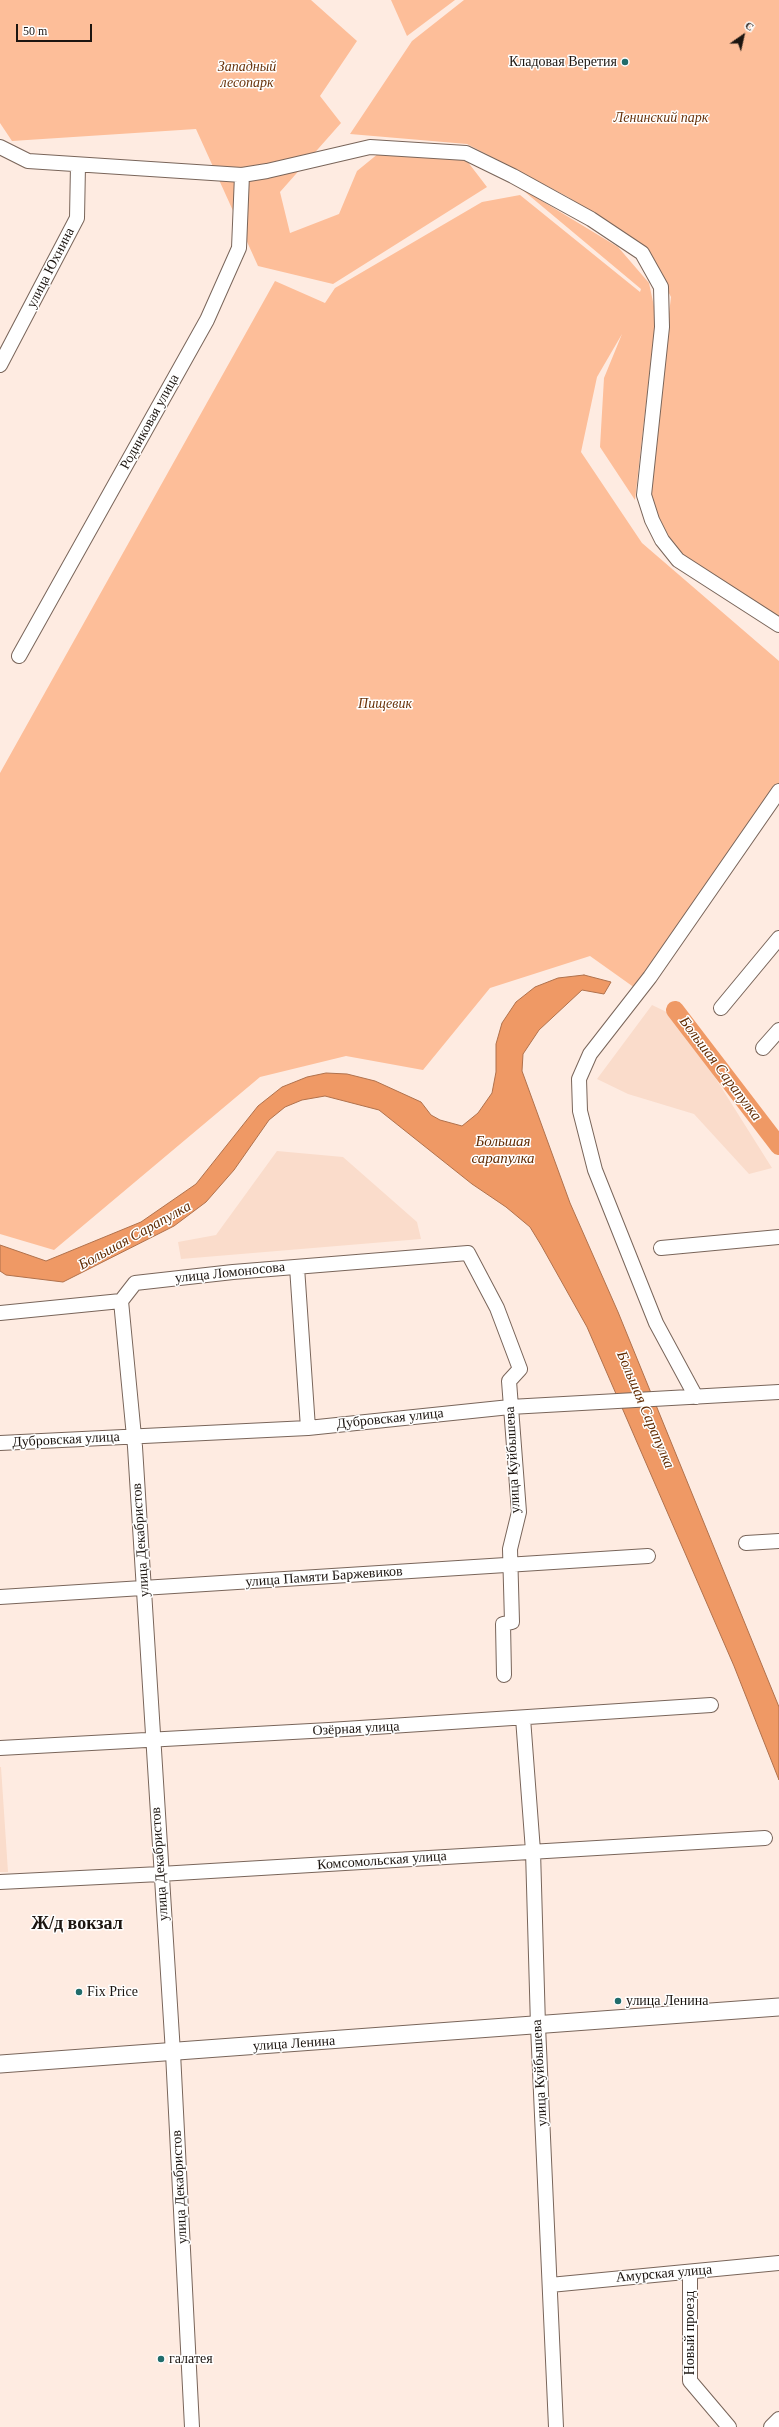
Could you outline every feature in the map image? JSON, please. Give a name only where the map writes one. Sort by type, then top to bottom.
[{"type":"main road","name":"улица Ленина","points":[[0,2064],[538,2026],[779,2007]]},
{"type":"street","points":[[0,147],[28,161],[242,175],[267,171],[370,147],[466,154],[513,176],[591,219],[642,253],[661,287],[662,326],[644,495],[652,520],[662,540],[678,560],[779,625]]},
{"type":"street","name":"улица Юхнина","points":[[0,365],[77,218],[78,165]]},
{"type":"street","name":"Родниковая улица","points":[[19,656],[207,320],[239,248],[242,175]]},
{"type":"street","points":[[689,1397],[656,1323],[595,1170],[580,1111],[579,1079],[590,1054],[650,977],[779,791]]},
{"type":"street","points":[[721,1008],[779,938]]},
{"type":"street","points":[[763,1048],[779,1030]]},
{"type":"street","points":[[661,1248],[779,1237]]},
{"type":"street","name":"улица Ломоносова","points":[[121,1300],[135,1283],[468,1252]]},
{"type":"street","name":"улица Куйбышева","points":[[468,1252],[497,1308],[520,1369],[509,1381],[519,1512],[510,1549],[512,1622],[503,1624],[504,1675]]},
{"type":"street","points":[[297,1267],[308,1428]]},
{"type":"street","points":[[0,1313],[121,1300]]},
{"type":"street","name":"улица Декабристов","points":[[121,1300],[134,1436],[144,1588],[160,1874],[173,2052],[192,2427]]},
{"type":"street","name":"Дубровская улица","points":[[0,1443],[308,1428],[510,1407],[581,1405],[779,1392]]},
{"type":"street","points":[[746,1543],[779,1541]]},
{"type":"street","name":"улица Памяти Баржевиков","points":[[0,1597],[648,1556]]},
{"type":"street","name":"Озёрная улица","points":[[0,1748],[711,1706]]},
{"type":"street","name":"улица Куйбышева","points":[[523,1718],[533,1851],[538,2026],[556,2427]]},
{"type":"street","name":"Комсомольская улица","points":[[0,1882],[160,1874],[765,1838]]},
{"type":"street","name":"Амурская улица","points":[[550,2285],[779,2263]]},
{"type":"street","name":"Новый проезд","points":[[690,2272],[690,2381],[729,2427]]},
{"type":"street","points":[[771,2427],[779,2419]]},
{"type":"shaded area","points":[[652,1005],[677,1017],[772,1168],[749,1174],[694,1114],[628,1094],[597,1079]]},
{"type":"shaded area","points":[[277,1151],[343,1157],[417,1222],[421,1239],[181,1259],[178,1242],[216,1235]]},
{"type":"shaded area","points":[[1,1767],[8,1872],[0,1872]]},
{"type":"green space","name":"Западный лесопарк","points":[[0,0],[311,0],[357,41],[320,96],[341,123],[280,192],[290,233],[339,214],[357,171],[379,153],[464,157],[487,187],[333,284],[258,266],[196,129],[12,141],[0,123]]},
{"type":"green space","points":[[391,0],[455,0],[407,36]]},
{"type":"green space","name":"Ленинский парк","points":[[464,0],[779,0],[779,624],[682,563],[647,497],[671,297],[646,248],[568,197],[467,144],[350,134],[412,41]]},
{"type":"green space","name":"Пищевик","points":[[519,187],[618,247],[649,283],[656,316],[635,500],[600,447],[604,378],[622,334],[597,377],[581,452],[642,543],[779,661],[779,791],[635,988],[590,956],[490,988],[423,1070],[346,1056],[260,1077],[54,1250],[0,1234],[0,773],[275,281],[325,303],[335,288],[482,202],[520,195],[640,292],[641,289]]},
{"type":"water","name":"Большая сарапулка","points":[[584,975],[611,982],[604,994],[582,990],[539,1030],[523,1054],[522,1071],[570,1203],[618,1312],[779,1707],[779,1780],[734,1666],[587,1327],[541,1245],[530,1227],[506,1207],[472,1184],[379,1110],[325,1096],[302,1100],[285,1107],[269,1120],[234,1170],[206,1202],[174,1226],[63,1282],[6,1275],[0,1271],[0,1245],[46,1261],[141,1222],[196,1184],[258,1106],[282,1087],[307,1077],[326,1073],[347,1074],[375,1081],[421,1102],[431,1115],[440,1120],[462,1126],[478,1113],[492,1093],[496,1072],[496,1044],[502,1023],[516,1002],[535,987],[558,978]]},
{"type":"waterway","name":"Большая Сарапулка","points":[[675,1010],[779,1146]]},
{"type":"place","name":"Кладовая Веретия","points":[[625,62]]},
{"type":"place","name":"Fix Price","points":[[79,1992]]},
{"type":"place","name":"улица Ленина","points":[[618,2001]]},
{"type":"place","name":"галатея","points":[[161,2359]]},
{"type":"district","name":"Ж/д вокзал","points":[[77,1924]]}]
